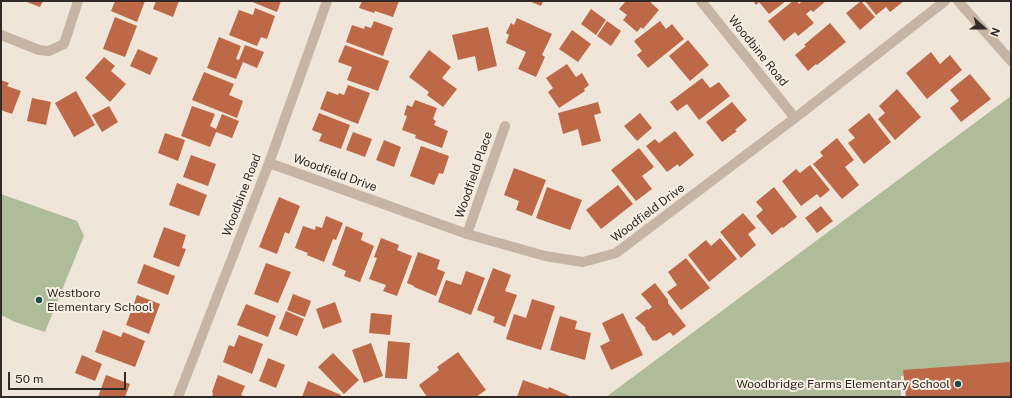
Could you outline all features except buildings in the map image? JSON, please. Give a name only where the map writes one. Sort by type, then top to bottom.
[{"type":"street","points":[[1,35],[39,50],[49,51],[64,44],[78,1]]},
{"type":"street","name":"Woodbine Road","points":[[178,397],[269,163],[327,1]]},
{"type":"street","name":"Woodbine Road","points":[[701,1],[795,118]]},
{"type":"street","name":"Woodfield Drive","points":[[269,163],[467,234],[545,256],[583,262],[616,253],[795,118],[946,1]]},
{"type":"street","points":[[958,1],[1011,61]]},
{"type":"street","name":"Woodfield Place","points":[[467,234],[505,126]]},
{"type":"green space","points":[[1011,96],[1011,368],[901,376],[901,397],[606,397]]},
{"type":"green space","points":[[1,194],[77,221],[84,236],[45,332],[15,322],[1,315]]},
{"type":"place","name":"Westboro Elementary School","points":[[39,300]]},
{"type":"place","name":"Woodbridge Farms Elementary School","points":[[958,384]]}]
